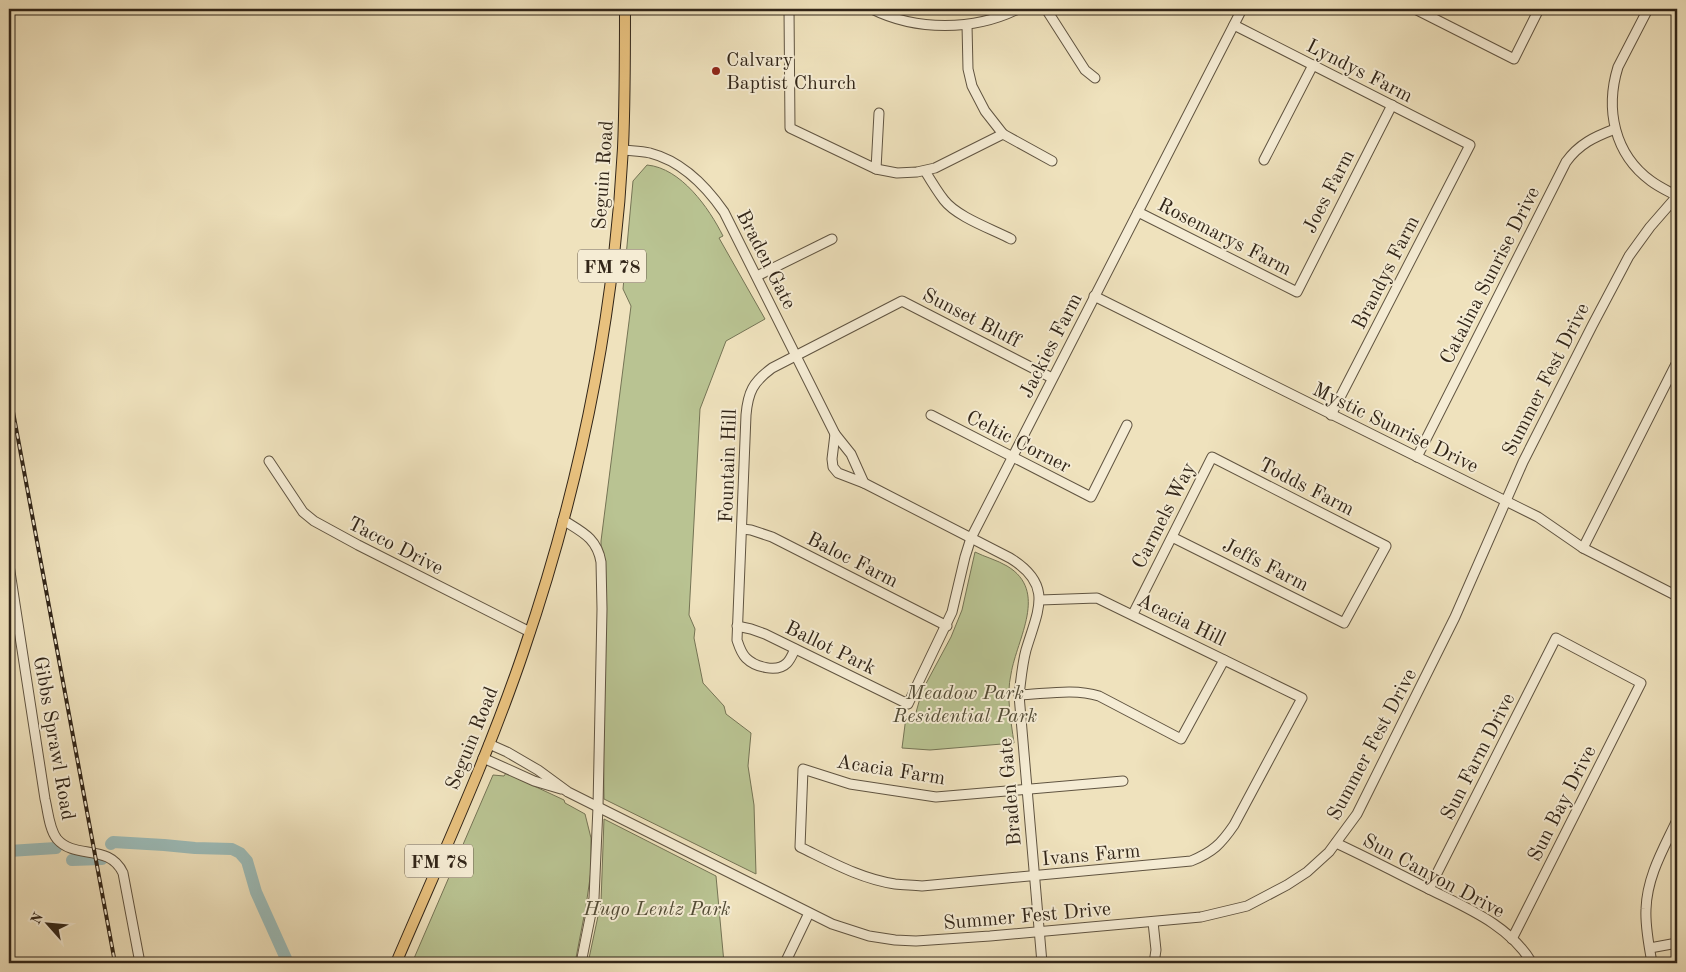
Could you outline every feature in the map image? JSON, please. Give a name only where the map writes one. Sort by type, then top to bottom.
[{"type":"main road","name":"Seguin Road","points":[[396,963],[489,744],[530,632],[563,520],[580,449],[602,339],[617,222],[623,150],[625,9]]},
{"type":"street","points":[[789,9],[790,128],[876,169],[898,173],[925,171],[1003,134]]},
{"type":"street","points":[[872,9],[912,22],[933,25],[967,24],[996,18],[1018,9]]},
{"type":"street","points":[[1046,9],[1085,70],[1095,78]]},
{"type":"street","name":"Jackies Farm","points":[[908,704],[947,626],[971,538],[1242,9]]},
{"type":"street","points":[[1414,9],[1514,59],[1539,9]]},
{"type":"street","points":[[1648,9],[1618,67],[1615,77],[1612,108],[1615,129],[1626,155],[1641,173],[1658,186],[1677,196]]},
{"type":"street","points":[[967,24],[966,58],[972,86],[985,111],[1003,134],[1052,160]]},
{"type":"street","name":"Lyndys Farm","points":[[1234,25],[1470,145]]},
{"type":"street","points":[[1264,160],[1313,65]]},
{"type":"street","name":"Joes Farm","points":[[1296,292],[1392,105]]},
{"type":"street","points":[[876,169],[879,113]]},
{"type":"street","name":"Catalina Sunrise Drive","points":[[1417,457],[1566,162],[1580,145],[1615,129]]},
{"type":"street","name":"Brandys Farm","points":[[1331,415],[1470,145]]},
{"type":"street","name":"Braden Gate","points":[[623,150],[648,152],[681,167],[714,198],[724,212],[835,434],[850,454],[864,483]]},
{"type":"street","points":[[925,171],[945,202],[951,207],[1011,239]]},
{"type":"street","name":"Summer Fest Drive","points":[[483,758],[534,781],[568,792],[809,913],[832,924],[869,936],[916,941],[1039,932],[1201,917],[1247,906],[1287,885],[1306,872],[1329,852],[1364,802],[1438,652],[1527,453],[1617,277],[1629,256],[1650,227],[1677,196]]},
{"type":"street","name":"Rosemarys Farm","points":[[1138,212],[1296,292]]},
{"type":"street","points":[[756,276],[832,239]]},
{"type":"street","name":"Mystic Sunrise Drive","points":[[1094,296],[1550,524],[1583,548],[1677,596]]},
{"type":"street","name":"Fountain Hill","points":[[795,649],[787,664],[777,668],[764,667],[746,658],[737,640],[748,400],[756,382],[763,375],[902,301]]},
{"type":"street","name":"Sunset Bluff","points":[[902,301],[1052,378]]},
{"type":"street","points":[[1583,548],[1677,362]]},
{"type":"street","name":"Celtic Corner","points":[[931,415],[1091,497],[1127,425]]},
{"type":"street","points":[[835,434],[832,459],[833,467],[838,473],[864,483],[1022,565],[1037,586],[1040,600]]},
{"type":"street","name":"Carmels Way","points":[[1133,614],[1212,457]]},
{"type":"street","name":"Todds Farm","points":[[1212,457],[1386,546],[1344,623]]},
{"type":"street","name":"Tacco Drive","points":[[269,461],[303,512],[319,524],[530,632]]},
{"type":"street","points":[[563,520],[594,541],[601,562],[602,609],[598,807],[594,898],[581,963]]},
{"type":"street","name":"Baloc Farm","points":[[742,529],[772,537],[947,626]]},
{"type":"street","name":"Jeffs Farm","points":[[1172,537],[1344,623]]},
{"type":"street","name":"Gibbs Sprawl Road","points":[[9,564],[45,799],[52,829],[57,839],[68,848],[100,854],[114,860],[121,868],[140,963]]},
{"type":"street","name":"Acacia Hill","points":[[1040,600],[1097,598],[1302,698]]},
{"type":"street","name":"Braden Gate","points":[[1040,600],[1022,664],[1019,696],[1042,963]]},
{"type":"street","name":"Ballot Park","points":[[737,626],[758,631],[908,704]]},
{"type":"street","name":"Sun Farm Drive","points":[[1429,889],[1556,638],[1641,683]]},
{"type":"street","points":[[1019,696],[1089,693],[1099,696],[1180,739],[1224,660]]},
{"type":"street","name":"Sun Bay Drive","points":[[1512,939],[1641,683]]},
{"type":"street","name":"Ivans Farm","points":[[800,847],[849,871],[870,878],[894,884],[922,886],[1191,861],[1208,854],[1223,842],[1302,698]]},
{"type":"street","name":"Summer Fest Drive","points":[[489,744],[538,770],[568,792]]},
{"type":"street","name":"Acacia Farm","points":[[800,847],[804,769],[850,784],[936,797],[1124,780]]},
{"type":"street","points":[[1652,963],[1646,909],[1649,883],[1677,820]]},
{"type":"street","name":"Sun Canyon Drive","points":[[1336,843],[1488,919],[1512,939],[1532,963]]},
{"type":"street","points":[[785,963],[809,913]]},
{"type":"street","points":[[1153,922],[1156,950],[1154,963]]},
{"type":"street","points":[[1650,948],[1677,943]]},
{"type":"green space","points":[[647,165],[671,173],[682,181],[702,202],[723,236],[719,238],[765,319],[726,341],[700,409],[689,615],[695,629],[694,638],[703,683],[724,706],[726,714],[751,733],[748,766],[754,805],[756,874],[604,799],[601,541],[631,306],[623,289],[633,181]]},
{"type":"green space","name":"Meadow Park Residential Park","points":[[975,552],[1007,566],[1019,576],[1026,588],[1027,616],[1014,660],[1009,691],[1009,708],[1014,743],[930,750],[902,748],[906,717],[915,716],[922,691],[951,637],[962,610]]},
{"type":"green space","points":[[506,773],[564,800],[565,803],[585,814],[591,838],[591,871],[575,963],[412,963],[493,775],[504,776]]},
{"type":"green space","name":"Hugo Lentz Park","points":[[604,819],[716,876],[724,963],[588,963],[601,902]]},
{"type":"waterway","points":[[111,844],[113,842],[232,849],[240,853],[247,861],[256,892],[288,963]]},
{"type":"waterway","points":[[9,851],[56,848]]},
{"type":"waterway","points":[[72,860],[102,859]]},
{"type":"railway","points":[[9,390],[115,963]]},
{"type":"place","name":"Calvary Baptist Church","points":[[716,71]]}]
